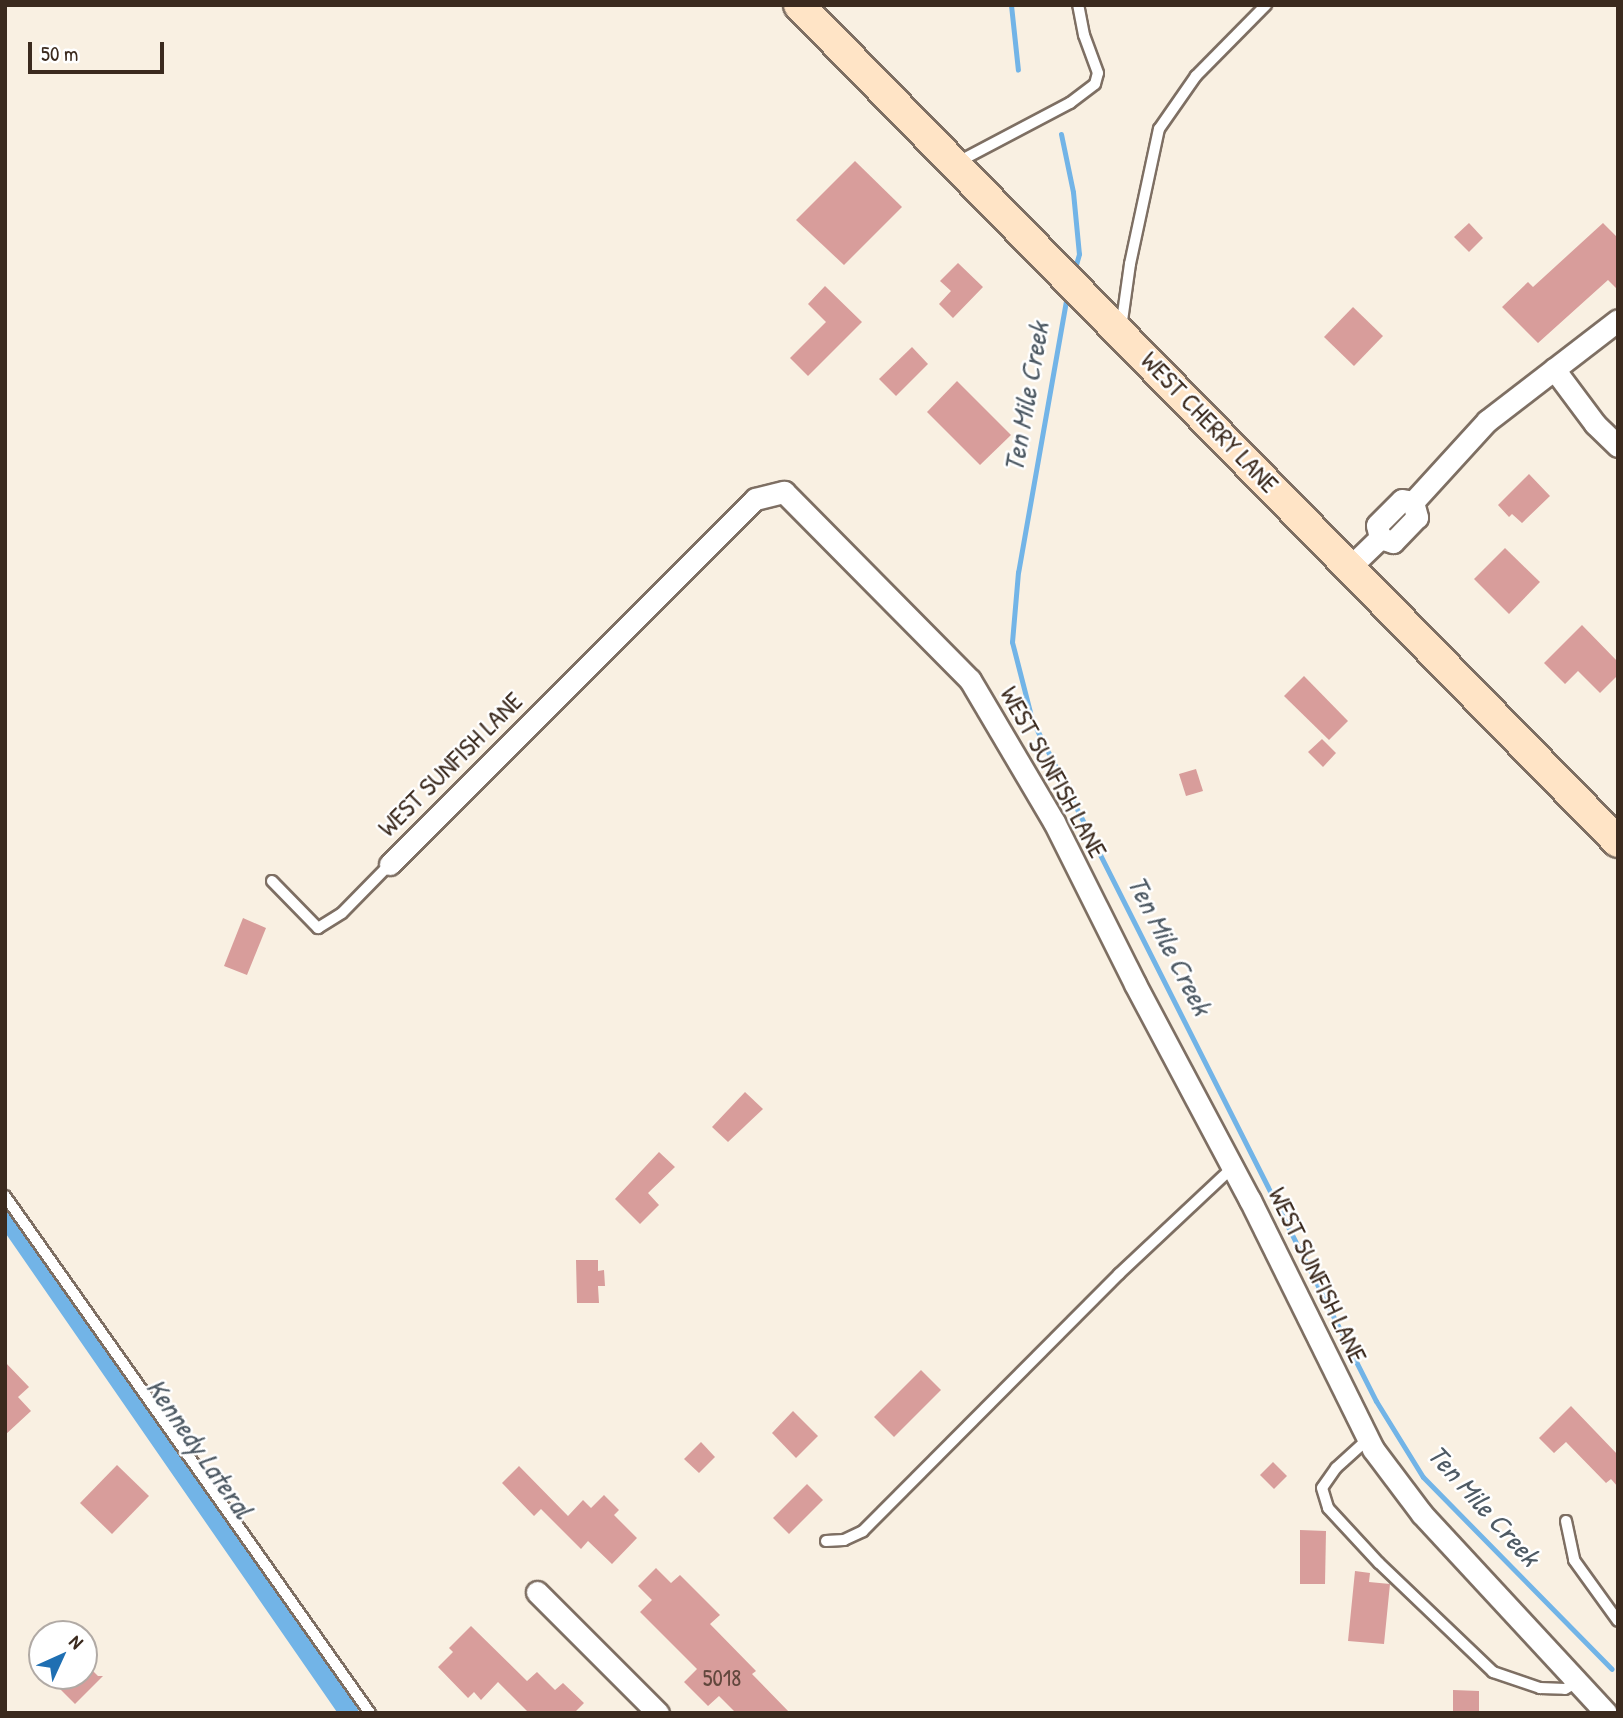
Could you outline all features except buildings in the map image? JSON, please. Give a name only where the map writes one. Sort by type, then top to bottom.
[{"type":"main road","name":"WEST CHERRY LANE","points":[[799,5],[1121,330],[1618,842]]},
{"type":"street","points":[[1350,567],[1380,538],[1377,525],[1402,500],[1413,502],[1486,421],[1618,320]]},
{"type":"street","points":[[1554,369],[1595,424],[1618,446]]},
{"type":"street","name":"WEST SUNFISH LANE","points":[[390,864],[755,499],[784,492],[970,680],[1054,822],[1135,984],[1233,1167],[1368,1439],[1422,1514],[1606,1713]]},
{"type":"street","points":[[537,1592],[658,1713]]},
{"type":"lane","points":[[956,163],[1070,103],[1094,84],[1098,73],[1084,35],[1078,5]]},
{"type":"lane","points":[[1121,330],[1135,237],[1159,129],[1196,76],[1266,5]]},
{"type":"lane","points":[[272,881],[318,928],[342,913],[390,864]]},
{"type":"lane","points":[[826,1541],[844,1540],[863,1531],[1119,1274],[1233,1167]]},
{"type":"lane","points":[[5,1196],[370,1713]]},
{"type":"lane","points":[[1368,1439],[1336,1468],[1322,1488],[1328,1508],[1379,1563],[1493,1672],[1540,1688],[1565,1689],[1577,1682]]},
{"type":"lane","points":[[1566,1521],[1574,1560],[1618,1621]]},
{"type":"waterway","name":"Ten Mile Creek","points":[[1011,5],[1018,70]]},
{"type":"waterway","name":"Ten Mile Creek","points":[[1061,134],[1073,192],[1079,254],[1074,272]]},
{"type":"waterway","name":"Ten Mile Creek","points":[[1067,295],[1018,572],[1012,642],[1032,720],[1376,1401],[1423,1477],[1612,1669]]},
{"type":"waterway","name":"Kennedy Lateral","points":[[5,1216],[349,1713]]}]
